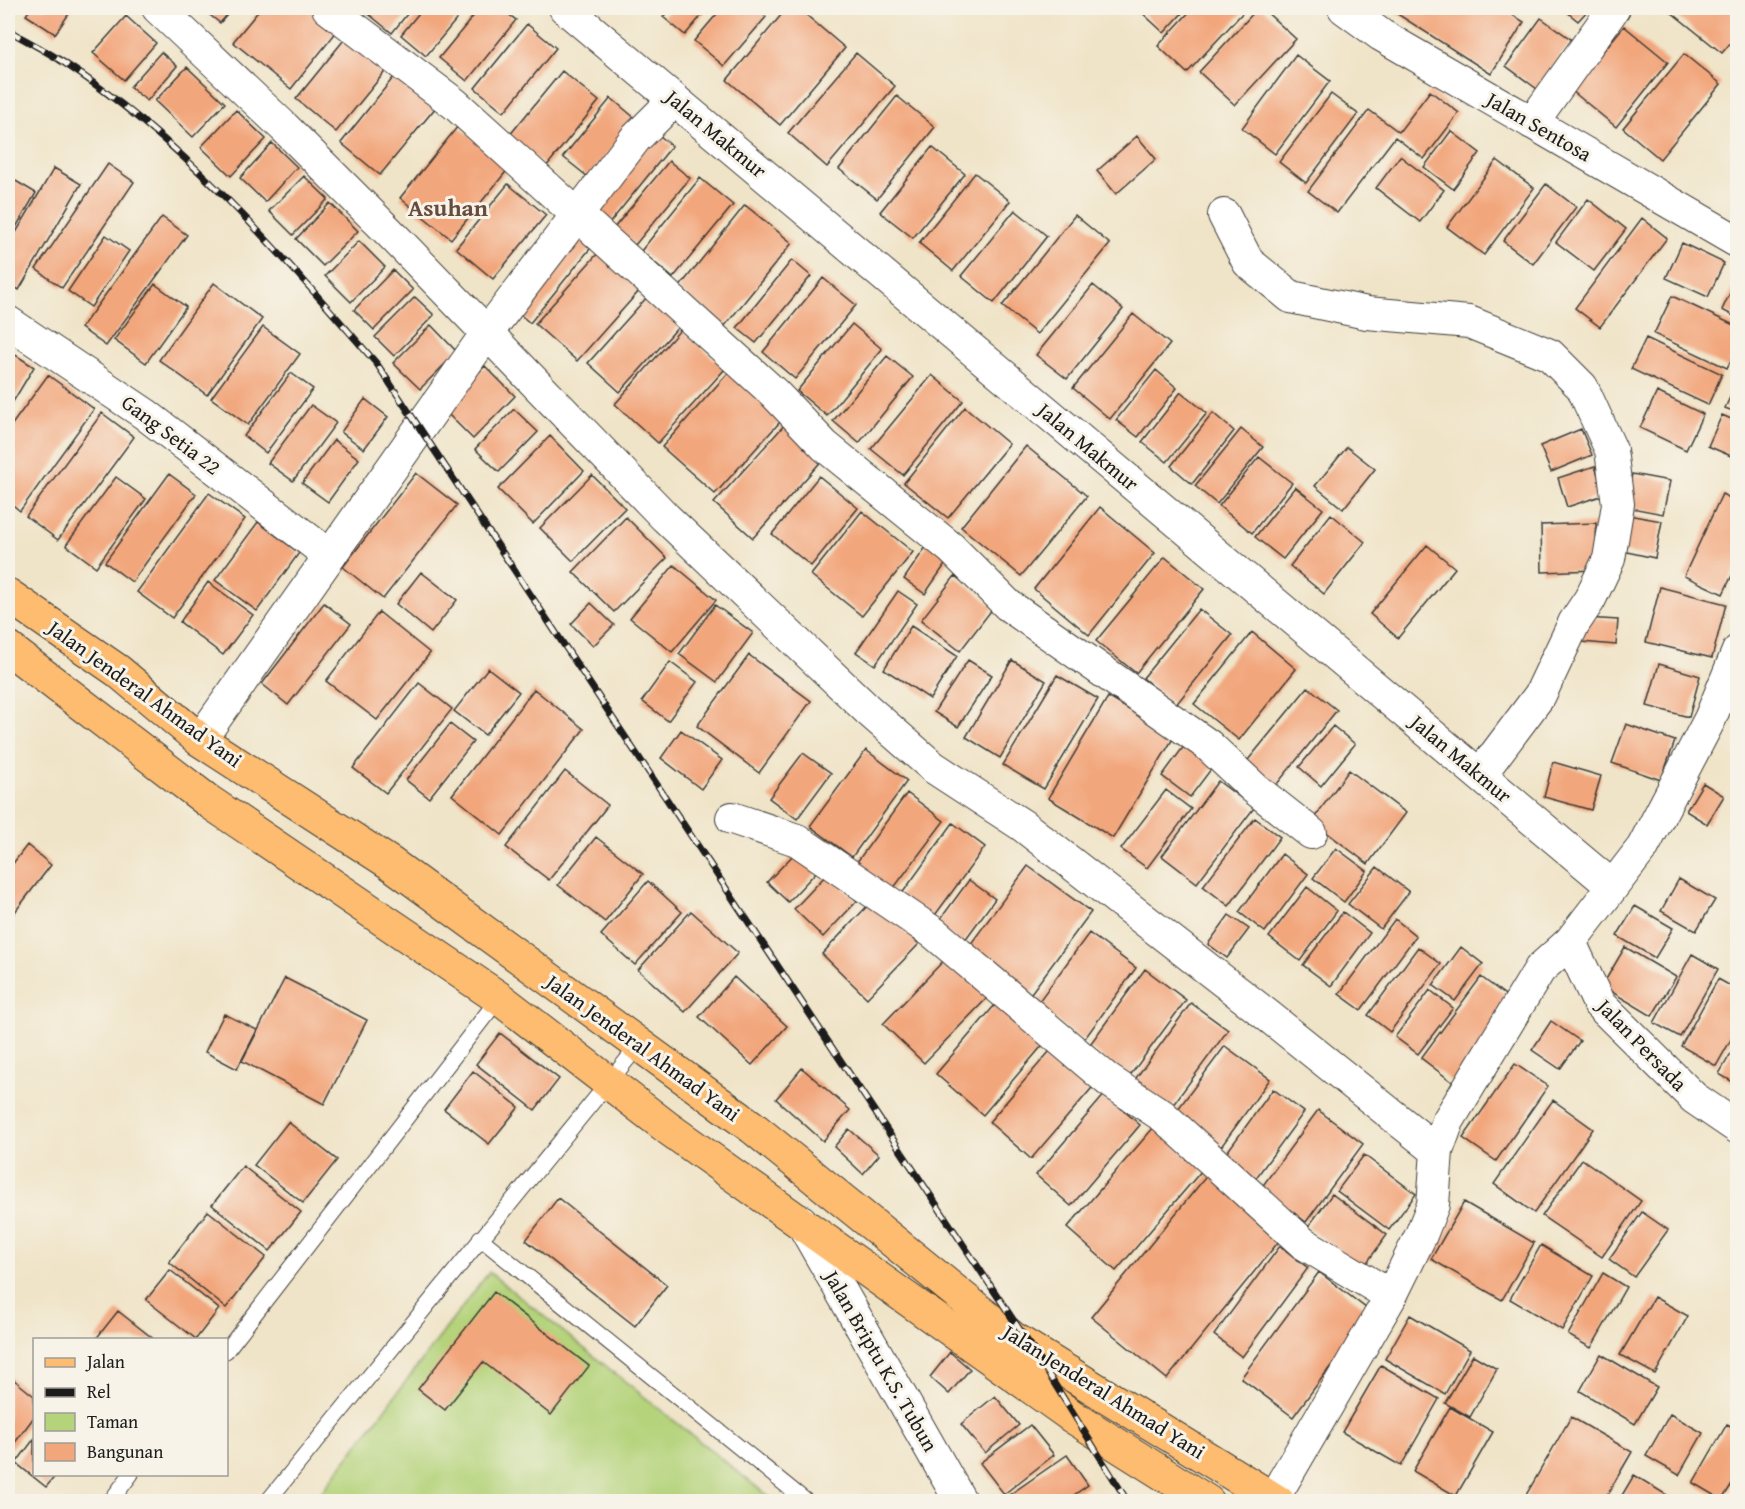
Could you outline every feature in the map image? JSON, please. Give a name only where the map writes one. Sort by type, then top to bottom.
[{"type":"main road","name":"Jalan Jenderal Ahmad Yani","points":[[8,595],[118,671],[200,740],[390,863],[752,1126],[1014,1339],[1276,1500]]},
{"type":"main road","name":"Jalan Jenderal Ahmad Yani","points":[[8,648],[208,801],[499,998],[608,1083],[1073,1417],[1208,1502]]},
{"type":"main road","points":[[93,714],[118,671]]},
{"type":"street","points":[[158,8],[284,127],[665,517],[869,711],[933,767],[1022,825],[1267,1015],[1437,1151]]},
{"type":"street","points":[[328,8],[455,104],[774,393],[825,446],[951,548],[1008,605],[1208,745],[1254,788],[1311,833]]},
{"type":"street","name":"Jalan Makmur","points":[[565,8],[1612,886]]},
{"type":"street","name":"Jalan Sentosa","points":[[1344,8],[1380,35],[1737,242]]},
{"type":"street","points":[[1532,123],[1614,8]]},
{"type":"street","points":[[200,740],[487,333],[635,139],[674,100]]},
{"type":"street","points":[[1224,215],[1248,262],[1291,297],[1367,313],[1469,322],[1550,355],[1582,387],[1592,408],[1611,450],[1618,504],[1610,559],[1590,599],[1574,623],[1540,695],[1480,774]]},
{"type":"street","name":"Gang Setia 22","points":[[8,322],[145,414],[330,556]]},
{"type":"street","points":[[1276,1500],[1391,1296],[1421,1235],[1433,1204],[1437,1151],[1448,1121],[1540,969],[1570,942],[1643,847],[1682,777],[1710,719],[1737,651]]},
{"type":"street","points":[[732,818],[797,840],[934,933],[1108,1080],[1163,1116],[1303,1243],[1391,1296]]},
{"type":"street","name":"Jalan Persada","points":[[1570,942],[1599,1004],[1694,1098],[1737,1128]]},
{"type":"street","name":"Jalan Briptu K.S. Tubun","points":[[801,1221],[961,1502]]},
{"type":"lane","points":[[228,1348],[499,998]]},
{"type":"lane","points":[[267,1502],[639,1045]]},
{"type":"lane","points":[[480,1238],[807,1502]]},
{"type":"lane","points":[[110,1502],[130,1476]]},
{"type":"green space","points":[[489,1272],[774,1501],[314,1502]]},
{"type":"building","points":[[31,8],[73,8],[55,34],[26,15]]},
{"type":"building","points":[[201,8],[233,8],[220,23]]},
{"type":"building","points":[[261,8],[320,8],[342,25],[291,89],[233,42]]},
{"type":"building","points":[[368,8],[412,8],[392,33],[365,11]]},
{"type":"building","points":[[423,8],[466,8],[426,56],[401,35]]},
{"type":"building","points":[[480,8],[500,8],[516,20],[467,81],[439,58]]},
{"type":"building","points":[[671,8],[708,8],[685,35],[663,17]]},
{"type":"building","points":[[722,8],[755,8],[766,17],[724,66],[694,41]]},
{"type":"building","points":[[787,8],[798,8],[845,48],[780,125],[727,80]]},
{"type":"building","points":[[1137,8],[1187,8],[1164,33]]},
{"type":"building","points":[[1193,8],[1247,8],[1187,73],[1158,46]]},
{"type":"building","points":[[1258,8],[1262,8],[1296,39],[1235,105],[1199,72]]},
{"type":"building","points":[[1388,8],[1501,8],[1524,22],[1491,74]]},
{"type":"building","points":[[1562,8],[1590,8],[1578,21]]},
{"type":"building","points":[[1666,8],[1738,8],[1738,34],[1722,53]]},
{"type":"building","points":[[126,16],[156,43],[124,80],[93,53]]},
{"type":"building","points":[[1541,18],[1572,40],[1537,89],[1506,66]]},
{"type":"building","points":[[527,24],[556,48],[504,112],[475,88]]},
{"type":"building","points":[[1624,26],[1668,62],[1616,127],[1571,90]]},
{"type":"building","points":[[352,30],[392,63],[336,132],[296,99]]},
{"type":"building","points":[[161,52],[177,66],[147,101],[130,87]]},
{"type":"building","points":[[856,53],[895,86],[827,167],[788,133]]},
{"type":"building","points":[[1684,54],[1721,84],[1660,159],[1623,128]]},
{"type":"building","points":[[1296,55],[1330,81],[1275,154],[1242,128]]},
{"type":"building","points":[[187,67],[225,103],[193,137],[155,101]]},
{"type":"building","points":[[401,68],[441,101],[380,175],[341,143]]},
{"type":"building","points":[[562,71],[599,101],[546,167],[509,136]]},
{"type":"building","points":[[1430,91],[1459,113],[1424,159],[1395,137],[1337,213],[1308,191],[1369,110],[1399,132]]},
{"type":"building","points":[[1331,94],[1358,114],[1306,183],[1279,162]]},
{"type":"building","points":[[897,96],[935,127],[877,199],[839,169]]},
{"type":"building","points":[[611,98],[636,119],[588,177],[563,157]]},
{"type":"building","points":[[236,110],[266,139],[231,176],[201,147]]},
{"type":"building","points":[[458,126],[509,168],[451,239],[400,198]]},
{"type":"building","points":[[653,130],[672,146],[608,225],[589,209]]},
{"type":"building","points":[[1451,131],[1480,153],[1453,189],[1424,167]]},
{"type":"building","points":[[1137,136],[1156,159],[1116,194],[1097,171]]},
{"type":"building","points":[[272,143],[297,167],[265,202],[240,178]]},
{"type":"building","points":[[932,147],[965,174],[913,238],[880,212]]},
{"type":"building","points":[[1400,156],[1444,190],[1420,222],[1376,188]]},
{"type":"building","points":[[1497,160],[1534,188],[1484,255],[1447,227]]},
{"type":"building","points":[[669,161],[690,178],[635,245],[614,228]]},
{"type":"building","points":[[108,164],[134,182],[62,288],[36,269]]},
{"type":"building","points":[[54,168],[81,184],[19,290],[8,283],[8,246]]},
{"type":"building","points":[[975,173],[1010,201],[953,271],[919,243]]},
{"type":"building","points":[[304,176],[328,199],[293,235],[269,211]]},
{"type":"building","points":[[9,177],[36,193],[8,241],[8,179]]},
{"type":"building","points":[[700,178],[733,205],[673,278],[641,251]]},
{"type":"building","points":[[508,184],[546,215],[493,279],[456,248]]},
{"type":"building","points":[[1546,184],[1576,207],[1533,264],[1503,241]]},
{"type":"building","points":[[1588,199],[1626,229],[1594,271],[1556,242]]},
{"type":"building","points":[[330,203],[358,231],[323,266],[296,239]]},
{"type":"building","points":[[745,205],[792,243],[724,327],[678,289]]},
{"type":"building","points":[[1015,210],[1047,236],[994,303],[961,276]]},
{"type":"building","points":[[1075,215],[1110,244],[1037,334],[1002,306]]},
{"type":"building","points":[[162,217],[187,235],[106,346],[81,328]]},
{"type":"building","points":[[1642,218],[1667,238],[1600,327],[1575,308]]},
{"type":"building","points":[[575,229],[593,245],[530,323],[511,307]]},
{"type":"building","points":[[106,235],[129,251],[91,307],[68,291]]},
{"type":"building","points":[[359,241],[385,267],[351,302],[325,276]]},
{"type":"building","points":[[1682,243],[1724,263],[1708,297],[1666,278]]},
{"type":"building","points":[[598,253],[640,290],[577,361],[535,324]]},
{"type":"building","points":[[792,260],[811,276],[756,343],[737,328]]},
{"type":"building","points":[[393,270],[413,290],[374,330],[354,310]]},
{"type":"building","points":[[1738,276],[1738,318],[1722,310]]},
{"type":"building","points":[[823,278],[856,305],[795,379],[763,352]]},
{"type":"building","points":[[214,283],[262,319],[207,395],[159,360]]},
{"type":"building","points":[[155,284],[186,307],[146,363],[114,340]]},
{"type":"building","points":[[1093,285],[1123,309],[1067,379],[1036,355]]},
{"type":"building","points":[[648,296],[680,325],[620,392],[588,363]]},
{"type":"building","points":[[1672,296],[1738,327],[1738,346],[1727,368],[1654,334]]},
{"type":"building","points":[[415,297],[434,315],[394,356],[375,337]]},
{"type":"building","points":[[1133,314],[1170,344],[1110,419],[1073,388]]},
{"type":"building","points":[[852,324],[882,349],[827,416],[797,391]]},
{"type":"building","points":[[431,325],[457,352],[420,389],[393,363]]},
{"type":"building","points":[[263,327],[300,354],[248,425],[211,398]]},
{"type":"building","points":[[681,329],[725,369],[658,443],[615,404]]},
{"type":"building","points":[[1646,338],[1722,374],[1708,405],[1631,369]]},
{"type":"building","points":[[8,350],[34,367],[8,410]]},
{"type":"building","points":[[887,356],[913,377],[859,443],[833,421]]},
{"type":"building","points":[[736,364],[789,412],[715,494],[662,447]]},
{"type":"building","points":[[485,366],[515,396],[473,439],[443,409]]},
{"type":"building","points":[[1156,370],[1177,388],[1138,437],[1116,420]]},
{"type":"building","points":[[291,373],[313,389],[266,453],[244,436]]},
{"type":"building","points":[[48,375],[94,409],[20,511],[8,501],[8,430]]},
{"type":"building","points":[[932,375],[963,401],[903,475],[871,449]]},
{"type":"building","points":[[1738,380],[1738,413],[1725,408]]},
{"type":"building","points":[[1181,392],[1207,413],[1167,462],[1142,442]]},
{"type":"building","points":[[1657,392],[1703,414],[1686,450],[1640,428]]},
{"type":"building","points":[[365,399],[388,417],[364,449],[341,432]]},
{"type":"building","points":[[311,405],[336,423],[293,481],[268,463]]},
{"type":"building","points":[[965,407],[1009,444],[948,518],[904,483]]},
{"type":"building","points":[[514,409],[538,432],[499,472],[475,449]]},
{"type":"building","points":[[102,413],[134,437],[58,540],[26,516]]},
{"type":"building","points":[[1213,413],[1234,431],[1192,484],[1171,466]]},
{"type":"building","points":[[1722,415],[1738,422],[1738,459],[1708,446]]},
{"type":"building","points":[[787,422],[825,457],[753,538],[714,503]]},
{"type":"building","points":[[1241,429],[1263,447],[1217,504],[1195,486]]},
{"type":"building","points":[[1581,429],[1592,455],[1551,472],[1540,446]]},
{"type":"building","points":[[550,436],[584,471],[533,524],[498,489]]},
{"type":"building","points":[[334,440],[359,459],[328,502],[302,483]]},
{"type":"building","points":[[1026,446],[1087,496],[1021,576],[961,527]]},
{"type":"building","points":[[1347,447],[1375,469],[1343,509],[1315,486]]},
{"type":"building","points":[[1259,457],[1292,483],[1252,533],[1219,506]]},
{"type":"building","points":[[1595,466],[1604,495],[1567,507],[1558,478]]},
{"type":"building","points":[[416,473],[457,505],[383,599],[343,567]]},
{"type":"building","points":[[169,474],[196,494],[132,582],[105,562]]},
{"type":"building","points":[[1632,474],[1670,481],[1663,514],[1626,507]]},
{"type":"building","points":[[592,475],[625,508],[573,561],[540,528]]},
{"type":"building","points":[[819,476],[858,508],[811,566],[772,534]]},
{"type":"building","points":[[116,477],[146,499],[96,567],[66,545]]},
{"type":"building","points":[[1295,487],[1323,509],[1283,559],[1255,537]]},
{"type":"building","points":[[209,493],[245,519],[172,618],[137,592]]},
{"type":"building","points":[[1722,494],[1738,502],[1738,563],[1723,594],[1684,576]]},
{"type":"building","points":[[1100,507],[1155,553],[1089,635],[1034,589]]},
{"type":"building","points":[[862,511],[913,552],[862,616],[811,575]]},
{"type":"building","points":[[1331,514],[1365,542],[1324,594],[1290,566]]},
{"type":"building","points":[[1628,515],[1662,521],[1655,558],[1622,551]]},
{"type":"building","points":[[626,517],[667,558],[614,612],[573,572]]},
{"type":"building","points":[[258,522],[299,553],[257,611],[215,580]]},
{"type":"building","points":[[1596,523],[1597,570],[1542,572],[1541,525]]},
{"type":"building","points":[[932,538],[953,553],[925,594],[904,579]]},
{"type":"building","points":[[1427,545],[1455,568],[1398,638],[1370,614]]},
{"type":"building","points":[[1165,557],[1204,589],[1136,673],[1096,641]]},
{"type":"building","points":[[674,565],[716,600],[672,652],[630,618]]},
{"type":"building","points":[[421,572],[457,600],[431,633],[396,604]]},
{"type":"building","points":[[955,576],[994,607],[960,651],[921,620]]},
{"type":"building","points":[[208,582],[253,615],[223,655],[180,622]]},
{"type":"building","points":[[1660,587],[1726,604],[1712,658],[1646,642]]},
{"type":"building","points":[[898,591],[917,604],[875,665],[856,652]]},
{"type":"building","points":[[324,603],[351,624],[288,705],[262,684]]},
{"type":"building","points":[[591,603],[614,625],[593,646],[571,624]]},
{"type":"building","points":[[715,605],[753,633],[717,682],[679,654]]},
{"type":"building","points":[[1199,609],[1232,635],[1175,706],[1143,678]]},
{"type":"building","points":[[379,612],[430,653],[377,720],[326,681]]},
{"type":"building","points":[[1585,618],[1618,620],[1616,645],[1582,642]]},
{"type":"building","points":[[911,626],[957,656],[930,699],[884,669]]},
{"type":"building","points":[[1252,632],[1296,669],[1239,740],[1194,704]]},
{"type":"building","points":[[749,655],[811,701],[759,773],[697,726]]},
{"type":"building","points":[[968,660],[992,675],[958,727],[934,712]]},
{"type":"building","points":[[1012,660],[1046,681],[1000,758],[966,737]]},
{"type":"building","points":[[670,662],[697,682],[668,721],[642,701]]},
{"type":"building","points":[[1659,664],[1700,676],[1689,717],[1647,706]]},
{"type":"building","points":[[488,668],[519,692],[485,735],[454,711]]},
{"type":"building","points":[[1057,675],[1098,699],[1044,789],[1003,765]]},
{"type":"building","points":[[419,683],[452,709],[386,793],[353,768]]},
{"type":"building","points":[[1308,687],[1337,710],[1268,795],[1239,771]]},
{"type":"building","points":[[534,689],[584,729],[502,835],[452,795]]},
{"type":"building","points":[[1108,697],[1174,737],[1113,838],[1048,798]]},
{"type":"building","points":[[450,724],[473,742],[429,798],[406,780]]},
{"type":"building","points":[[1626,724],[1675,741],[1661,780],[1612,763]]},
{"type":"building","points":[[1333,726],[1355,744],[1321,786],[1299,767]]},
{"type":"building","points":[[681,730],[722,760],[701,789],[661,758]]},
{"type":"building","points":[[1187,742],[1215,764],[1190,797],[1162,776]]},
{"type":"building","points":[[866,750],[907,781],[852,857],[810,826]]},
{"type":"building","points":[[803,753],[831,773],[797,819],[769,798]]},
{"type":"building","points":[[1553,762],[1601,776],[1591,810],[1544,797]]},
{"type":"building","points":[[1349,770],[1406,813],[1368,864],[1312,821]]},
{"type":"building","points":[[565,771],[608,805],[549,880],[506,847]]},
{"type":"building","points":[[1218,781],[1254,808],[1197,883],[1162,856]]},
{"type":"building","points":[[1703,783],[1724,796],[1707,824],[1686,811]]},
{"type":"building","points":[[1166,790],[1191,809],[1147,868],[1121,849]]},
{"type":"building","points":[[907,793],[944,821],[890,893],[854,866]]},
{"type":"building","points":[[1255,818],[1280,837],[1229,906],[1203,886]]},
{"type":"building","points":[[953,823],[985,847],[930,922],[898,899]]},
{"type":"building","points":[[596,837],[643,874],[605,922],[558,885]]},
{"type":"building","points":[[27,845],[51,865],[8,921],[8,870]]},
{"type":"building","points":[[1336,848],[1367,871],[1344,902],[1313,878]]},
{"type":"building","points":[[799,849],[819,869],[788,902],[767,882]]},
{"type":"building","points":[[1282,854],[1308,874],[1265,932],[1239,912]]},
{"type":"building","points":[[1028,866],[1091,912],[1029,996],[967,949]]},
{"type":"building","points":[[1377,867],[1409,892],[1381,929],[1348,904]]},
{"type":"building","points":[[828,873],[857,901],[823,937],[794,909]]},
{"type":"building","points":[[1679,879],[1715,900],[1696,931],[1661,911]]},
{"type":"building","points":[[969,880],[995,899],[962,944],[936,925]]},
{"type":"building","points":[[648,881],[682,912],[635,965],[601,935]]},
{"type":"building","points":[[1307,887],[1337,911],[1300,961],[1269,937]]},
{"type":"building","points":[[873,900],[919,944],[867,998],[822,954]]},
{"type":"building","points":[[1635,906],[1673,928],[1655,958],[1617,936]]},
{"type":"building","points":[[691,911],[738,953],[685,1012],[638,970]]},
{"type":"building","points":[[1343,912],[1370,933],[1331,986],[1303,965]]},
{"type":"building","points":[[1229,915],[1249,929],[1227,958],[1208,944]]},
{"type":"building","points":[[1395,919],[1416,936],[1361,1010],[1339,994]]},
{"type":"building","points":[[1089,933],[1136,968],[1083,1041],[1036,1005]]},
{"type":"building","points":[[1418,947],[1441,964],[1390,1032],[1368,1015]]},
{"type":"building","points":[[1461,947],[1483,964],[1455,1001],[1433,985]]},
{"type":"building","points":[[1625,947],[1676,977],[1652,1016],[1602,986]]},
{"type":"building","points":[[950,954],[991,994],[924,1063],[883,1024]]},
{"type":"building","points":[[1692,954],[1718,969],[1680,1037],[1654,1023]]},
{"type":"building","points":[[1145,969],[1186,1000],[1129,1077],[1088,1047]]},
{"type":"building","points":[[734,977],[787,1026],[752,1065],[699,1017]]},
{"type":"building","points":[[1481,977],[1516,1003],[1455,1084],[1421,1058]]},
{"type":"building","points":[[285,978],[367,1020],[324,1104],[242,1061]]},
{"type":"building","points":[[1718,979],[1738,990],[1738,1027],[1716,1066],[1681,1046]]},
{"type":"building","points":[[1430,990],[1453,1008],[1418,1054],[1395,1037]]},
{"type":"building","points":[[1000,999],[1047,1040],[983,1115],[936,1074]]},
{"type":"building","points":[[1191,1003],[1228,1030],[1170,1109],[1133,1082]]},
{"type":"building","points":[[224,1014],[257,1030],[237,1069],[205,1052]]},
{"type":"building","points":[[1551,1021],[1580,1041],[1560,1069],[1532,1050]]},
{"type":"building","points":[[500,1033],[559,1079],[535,1110],[476,1064]]},
{"type":"building","points":[[1738,1041],[1738,1085],[1719,1074]]},
{"type":"building","points":[[1055,1045],[1097,1082],[1031,1159],[989,1122]]},
{"type":"building","points":[[1225,1046],[1270,1079],[1218,1151],[1172,1117]]},
{"type":"building","points":[[1515,1064],[1548,1086],[1496,1161],[1463,1138]]},
{"type":"building","points":[[802,1068],[850,1110],[823,1141],[776,1099]]},
{"type":"building","points":[[473,1071],[519,1107],[489,1144],[444,1109]]},
{"type":"building","points":[[1273,1089],[1304,1112],[1253,1182],[1222,1159]]},
{"type":"building","points":[[1105,1094],[1140,1125],[1071,1206],[1036,1175]]},
{"type":"building","points":[[1553,1100],[1593,1129],[1534,1213],[1494,1184]]},
{"type":"building","points":[[1318,1110],[1363,1144],[1306,1222],[1261,1188]]},
{"type":"building","points":[[288,1122],[337,1160],[303,1203],[254,1165]]},
{"type":"building","points":[[1154,1127],[1203,1169],[1116,1271],[1067,1228]]},
{"type":"building","points":[[849,1129],[879,1155],[863,1174],[834,1147]]},
{"type":"building","points":[[1364,1155],[1416,1194],[1389,1230],[1337,1191]]},
{"type":"building","points":[[1582,1159],[1641,1201],[1602,1257],[1542,1216]]},
{"type":"building","points":[[243,1166],[301,1212],[270,1251],[212,1205]]},
{"type":"building","points":[[1209,1173],[1284,1235],[1167,1379],[1091,1317]]},
{"type":"building","points":[[1332,1194],[1387,1235],[1363,1268],[1308,1227]]},
{"type":"building","points":[[558,1198],[667,1285],[635,1326],[526,1240]]},
{"type":"building","points":[[1464,1202],[1534,1243],[1502,1300],[1431,1259]]},
{"type":"building","points":[[208,1211],[266,1257],[226,1308],[169,1262]]},
{"type":"building","points":[[1642,1212],[1668,1230],[1634,1277],[1609,1259]]},
{"type":"building","points":[[1541,1245],[1593,1276],[1562,1330],[1510,1299]]},
{"type":"building","points":[[1280,1246],[1308,1268],[1242,1357],[1214,1335]]},
{"type":"building","points":[[170,1270],[219,1309],[195,1338],[146,1300]]},
{"type":"building","points":[[1319,1272],[1371,1312],[1293,1417],[1241,1378]]},
{"type":"building","points":[[1603,1273],[1626,1287],[1591,1348],[1568,1335]]},
{"type":"building","points":[[494,1292],[589,1366],[551,1415],[483,1362],[445,1410],[418,1389]]},
{"type":"building","points":[[1654,1297],[1688,1316],[1655,1374],[1620,1355]]},
{"type":"building","points":[[118,1311],[152,1338],[97,1338]]},
{"type":"building","points":[[1410,1315],[1470,1350],[1445,1394],[1385,1359]]},
{"type":"building","points":[[950,1352],[970,1369],[949,1394],[930,1377]]},
{"type":"building","points":[[1601,1354],[1657,1387],[1635,1424],[1580,1391]]},
{"type":"building","points":[[1473,1355],[1497,1369],[1470,1417],[1445,1403]]},
{"type":"building","points":[[1381,1365],[1439,1399],[1401,1466],[1342,1432]]},
{"type":"building","points":[[8,1375],[33,1395],[33,1418],[8,1452]]},
{"type":"building","points":[[995,1396],[1019,1425],[985,1453],[961,1424]]},
{"type":"building","points":[[1450,1407],[1493,1432],[1456,1496],[1413,1471]]},
{"type":"building","points":[[1670,1414],[1703,1433],[1679,1475],[1646,1456]]},
{"type":"building","points":[[1571,1417],[1632,1452],[1603,1502],[1522,1502]]},
{"type":"building","points":[[1727,1424],[1738,1430],[1738,1474],[1722,1500],[1693,1483]]},
{"type":"building","points":[[1030,1425],[1054,1455],[1004,1494],[980,1463]]},
{"type":"building","points":[[33,1440],[33,1476],[55,1476],[46,1487],[16,1463]]},
{"type":"building","points":[[1067,1455],[1088,1485],[1064,1502],[1003,1502],[1002,1500]]},
{"type":"building","points":[[1634,1475],[1678,1502],[1618,1502]]},
{"type":"railway","points":[[8,30],[56,58],[108,93],[191,164],[268,242],[377,364],[1036,1354],[1128,1502]]},
{"type":"district","name":"Asuhan","points":[[448,208]]}]
